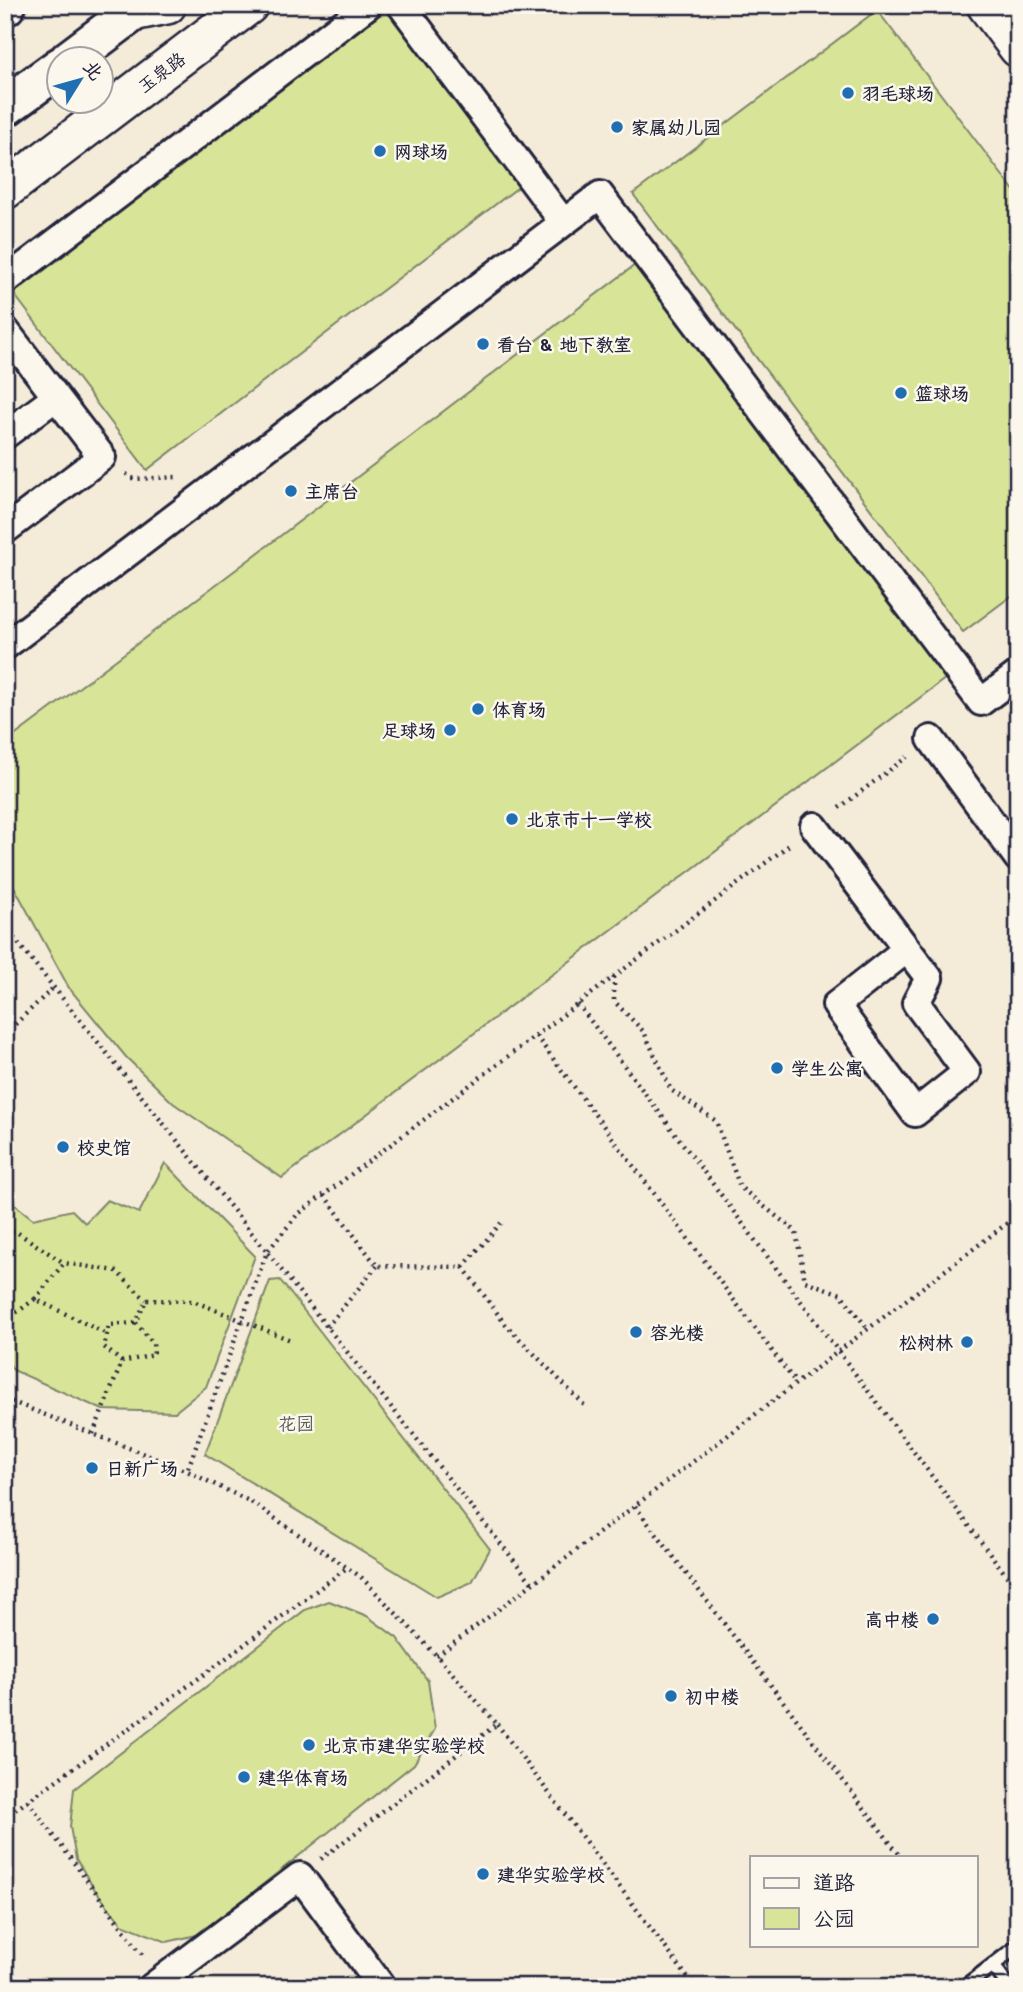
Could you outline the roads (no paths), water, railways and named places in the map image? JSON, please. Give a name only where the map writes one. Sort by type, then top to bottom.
[{"type":"main road","points":[[90,46],[147,7]]},
{"type":"main road","points":[[5,107],[46,77]]},
{"type":"street","name":"玉泉路","points":[[5,190],[249,5]]},
{"type":"street","points":[[5,281],[369,5]]},
{"type":"street","points":[[401,5],[563,222]]},
{"type":"street","points":[[986,5],[1018,48]]},
{"type":"street","points":[[5,646],[600,195],[981,702],[1018,674]]},
{"type":"street","points":[[5,330],[102,457],[5,530]]},
{"type":"street","points":[[5,435],[55,398]]},
{"type":"street","points":[[932,739],[1018,858]]},
{"type":"street","points":[[814,826],[929,978],[916,1003],[967,1072],[915,1113],[836,1005],[907,949]]},
{"type":"street","points":[[157,1983],[300,1876],[382,1987]]},
{"type":"lane","points":[[964,1987],[1018,1947]]},
{"type":"lane","points":[[993,1965],[1009,1987]]},
{"type":"place","name":"羽毛球场","points":[[848,93]]},
{"type":"place","name":"家属幼儿园","points":[[617,127]]},
{"type":"place","name":"网球场","points":[[380,151]]},
{"type":"place","name":"看台 & 地下教室","points":[[483,344]]},
{"type":"place","name":"篮球场","points":[[901,393]]},
{"type":"place","name":"主席台","points":[[291,491]]},
{"type":"place","name":"体育场","points":[[478,709]]},
{"type":"place","name":"足球场","points":[[450,730]]},
{"type":"place","name":"北京市十一学校","points":[[512,819]]},
{"type":"place","name":"学生公寓","points":[[777,1068]]},
{"type":"place","name":"校史馆","points":[[63,1147]]},
{"type":"place","name":"容光楼","points":[[636,1332]]},
{"type":"place","name":"松树林","points":[[967,1342]]},
{"type":"place","name":"日新广场","points":[[92,1468]]},
{"type":"place","name":"高中楼","points":[[933,1619]]},
{"type":"place","name":"初中楼","points":[[671,1696]]},
{"type":"place","name":"北京市建华实验学校","points":[[309,1745]]},
{"type":"place","name":"建华体育场","points":[[244,1777]]},
{"type":"place","name":"建华实验学校","points":[[483,1874]]},
{"type":"park label","name":"花园","points":[[296,1423]]}]
